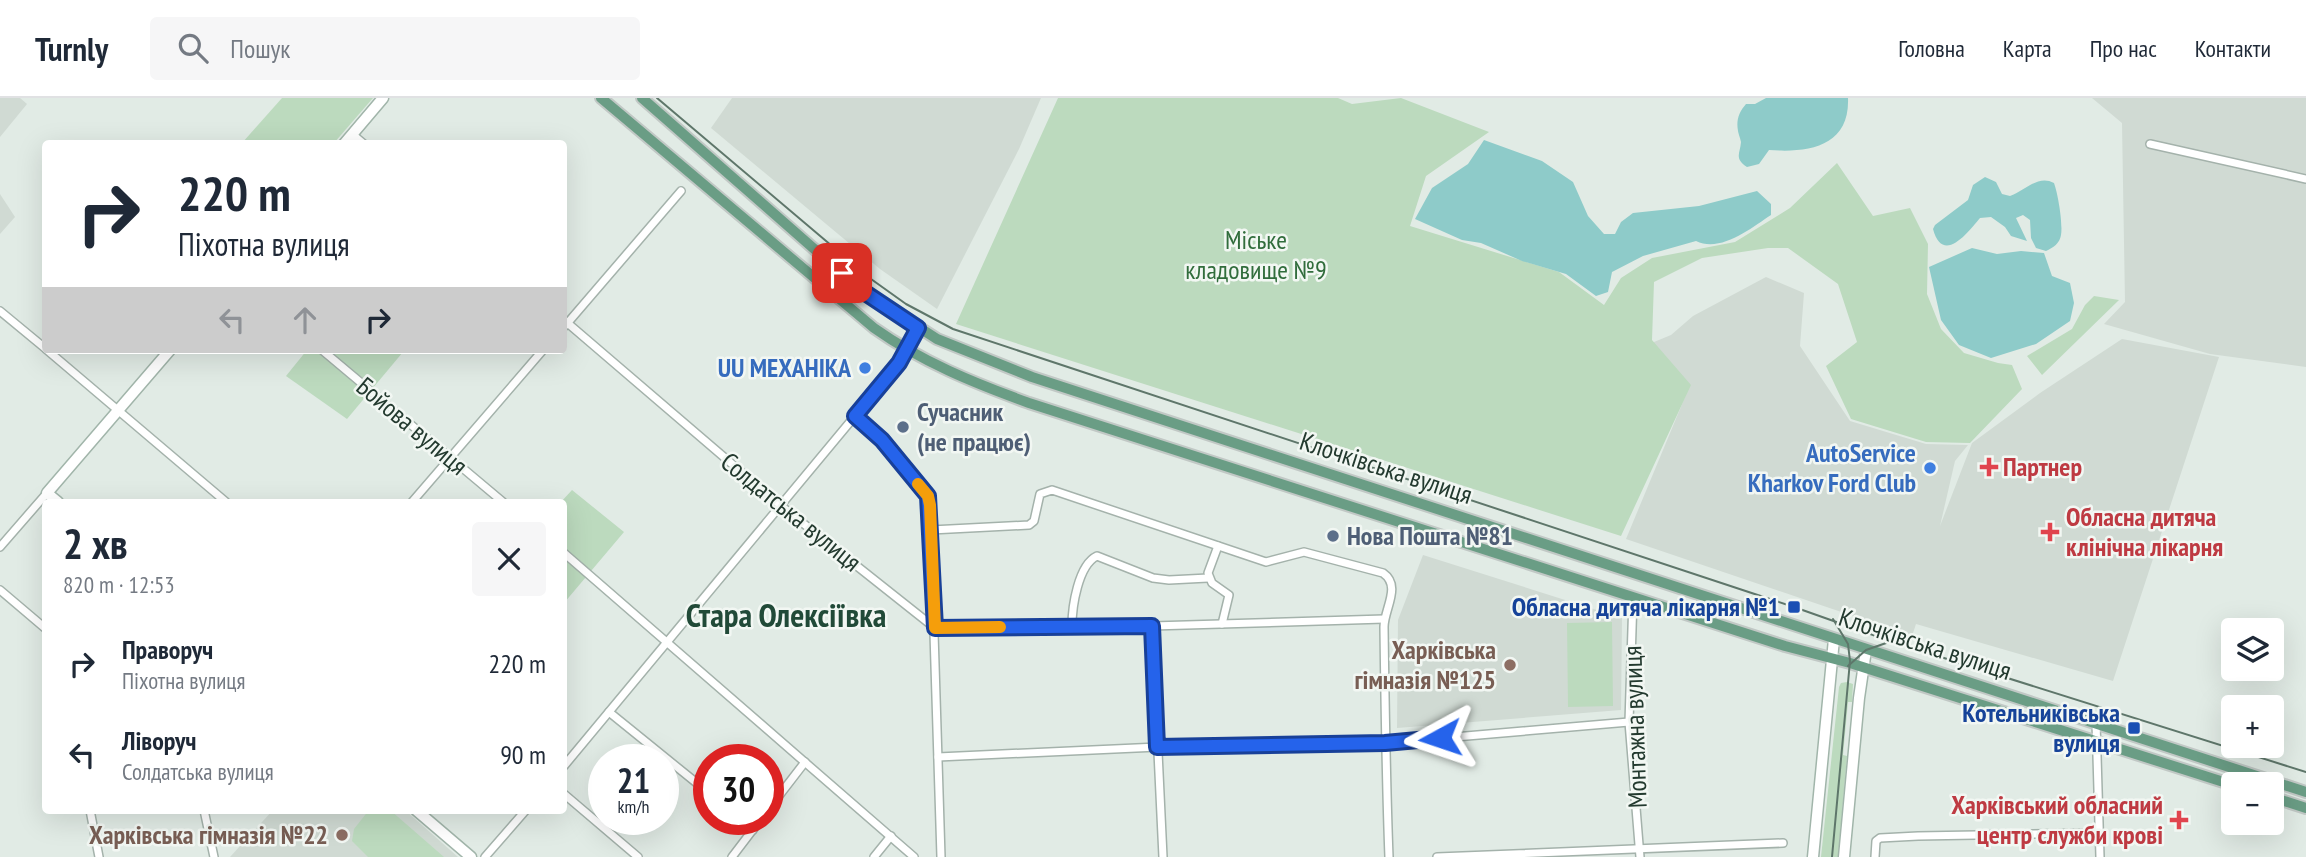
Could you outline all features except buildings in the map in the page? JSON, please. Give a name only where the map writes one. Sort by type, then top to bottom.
[{"type":"main road","points":[[347,140],[383,98]]},
{"type":"main road","name":"Клочківська вулиця","points":[[601,98],[874,328],[907,350],[967,380],[1633,598],[1785,646],[1832,657],[2221,781]]},
{"type":"main road","name":"Клочківська вулиця","points":[[642,98],[861,290],[918,328],[954,346],[1032,377],[2306,792]]},
{"type":"main road","points":[[54,499],[47,493],[167,354]]},
{"type":"main road","points":[[1813,857],[1834,639]]},
{"type":"main road","points":[[1844,857],[1866,650]]},
{"type":"main road","points":[[2284,801],[2306,808]]},
{"type":"main road","points":[[421,814],[471,857]]},
{"type":"street","points":[[352,134],[359,140]]},
{"type":"street","points":[[2150,144],[2306,179]]},
{"type":"street","points":[[567,320],[681,191]]},
{"type":"street","points":[[0,311],[42,346]]},
{"type":"street","name":"Солдатська вулиця","points":[[567,326],[780,505],[935,628]]},
{"type":"street","points":[[567,762],[899,363],[918,328]]},
{"type":"street","points":[[52,354],[223,499]]},
{"type":"street","name":"Бойова вулиця","points":[[327,354],[499,499]]},
{"type":"street","points":[[415,499],[540,354]]},
{"type":"street","points":[[855,416],[882,440],[928,496],[935,628],[941,857]]},
{"type":"street","points":[[931,530],[1029,525],[1034,521],[1040,494],[1052,490],[1266,562],[1304,552],[1383,573],[1388,577],[1392,588],[1384,619],[1385,743],[1390,857]]},
{"type":"street","points":[[0,547],[47,493]]},
{"type":"street","points":[[1208,578],[1218,546]]},
{"type":"street","points":[[1072,626],[1073,600],[1088,563],[1097,556],[1153,578],[1208,578],[1229,595],[1222,624]]},
{"type":"street","points":[[567,557],[914,857]]},
{"type":"street","points":[[0,590],[42,626]]},
{"type":"street","name":"Монтажна вулиця","points":[[1633,598],[1629,722],[1640,857]]},
{"type":"street","points":[[935,628],[1152,626],[1384,619]]},
{"type":"street","points":[[1152,626],[1163,857]]},
{"type":"street","points":[[609,712],[693,780]]},
{"type":"street","points":[[938,757],[1157,747],[1385,743],[1629,722]]},
{"type":"street","points":[[2096,722],[2100,857]]},
{"type":"street","points":[[784,789],[805,762]]},
{"type":"street","points":[[567,797],[638,857]]},
{"type":"street","points":[[91,814],[99,857]]},
{"type":"street","points":[[205,814],[214,857]]},
{"type":"street","points":[[485,857],[523,814]]},
{"type":"street","points":[[1875,857],[1876,841],[1880,838],[1918,835],[2099,833]]},
{"type":"street","points":[[732,857],[749,835]]},
{"type":"street","points":[[874,857],[891,836]]},
{"type":"street","points":[[1437,857],[1783,843]]},
{"type":"shaded area","points":[[0,98],[20,98],[27,104],[0,137]]},
{"type":"shaded area","points":[[732,98],[1041,98],[1019,149],[937,309],[880,269],[711,128]]},
{"type":"shaded area","points":[[2092,98],[2306,98],[2306,367],[2210,354],[2104,324],[2125,302],[2122,123]]},
{"type":"shaded area","points":[[0,194],[15,217],[0,234]]},
{"type":"shaded area","points":[[1766,277],[1804,293],[1800,346],[1850,421],[1926,444],[1968,445],[1955,461],[1940,526],[1972,443],[2040,393],[2122,339],[2219,357],[2113,681],[1916,624],[1912,636],[1626,539],[1690,385],[1652,358],[1654,342],[1671,335],[1693,316]]},
{"type":"shaded area","name":"Харківська гімназія №125","points":[[1423,555],[1622,618],[1621,710],[1397,728],[1398,620]]},
{"type":"shaded area","name":"Харківська гімназія №22","points":[[269,814],[410,814],[458,857],[230,857]]},
{"type":"green space","points":[[282,98],[373,98],[337,140],[245,140]]},
{"type":"green space","name":"Міське кладовище №9","points":[[1058,98],[1338,98],[1352,104],[1401,98],[1489,132],[1426,176],[1410,226],[1559,272],[1604,305],[1621,278],[1652,258],[1735,242],[1790,208],[1837,163],[1873,216],[1910,208],[1928,244],[1927,294],[1941,329],[1964,353],[2012,365],[2022,389],[1970,443],[1926,442],[1851,419],[1826,366],[1857,342],[1838,284],[1788,248],[1768,248],[1702,258],[1654,282],[1652,340],[1691,385],[1621,536],[956,324]]},
{"type":"green space","points":[[2094,296],[2119,300],[2042,375],[2027,356],[2072,329],[2085,305]]},
{"type":"green space","points":[[304,354],[401,354],[347,419],[286,376]]},
{"type":"green space","points":[[572,490],[624,532],[567,599],[567,499],[564,499]]},
{"type":"green space","points":[[1612,622],[1613,706],[1568,707],[1567,623]]},
{"type":"green space","points":[[1841,683],[1853,684],[1852,702],[1848,702],[1843,755],[1847,756],[1838,857],[1821,857],[1839,687]]},
{"type":"green space","points":[[366,814],[395,814],[444,857],[368,857],[352,841],[354,829]]},
{"type":"water","points":[[1766,98],[1848,98],[1847,114],[1842,127],[1824,144],[1798,150],[1769,150],[1759,164],[1747,167],[1739,158],[1739,116],[1746,104],[1755,104]]},
{"type":"water","points":[[1484,140],[1542,161],[1573,182],[1588,216],[1604,234],[1615,234],[1621,222],[1633,213],[1699,206],[1757,191],[1771,204],[1771,215],[1725,241],[1706,244],[1696,241],[1643,256],[1612,272],[1608,292],[1596,296],[1566,274],[1522,261],[1481,243],[1462,240],[1415,219],[1432,188],[1468,164]]},
{"type":"water","points":[[1985,177],[1996,182],[2002,194],[2010,196],[2037,182],[2054,183],[2061,223],[2060,238],[2056,245],[2046,251],[2036,248],[2031,238],[2030,220],[2023,215],[2016,218],[2027,241],[2011,236],[2005,227],[1991,217],[1980,218],[1963,237],[1949,245],[1943,245],[1937,240],[1933,229],[1935,225],[1968,200],[1973,185]]},
{"type":"water","points":[[1972,248],[1997,254],[2021,251],[2044,253],[2052,276],[2070,283],[2074,303],[2070,321],[2036,344],[1991,358],[1959,345],[1941,320],[1929,267]]},
{"type":"tram line","points":[[657,98],[871,279],[906,304],[953,329],[1890,641],[2306,772]]},
{"type":"tram line","points":[[1832,857],[1850,661],[1848,644],[1833,619]]},
{"type":"tram line","points":[[1848,666],[1866,650],[1892,641]]},
{"type":"slow traffic","points":[[918,484],[928,496],[930,505],[935,628],[1000,627]]},
{"type":"place","name":"UU МЕХАНІКА","points":[[865,368]]},
{"type":"place","name":"Сучасник (не працює)","points":[[903,427]]},
{"type":"place","name":"Партнер","points":[[1989,467]]},
{"type":"place","name":"AutoService Kharkov Ford Club","points":[[1930,468]]},
{"type":"place","name":"Обласна дитяча клінічна лікарня","points":[[2050,532]]},
{"type":"place","name":"Нова Пошта №81","points":[[1333,536]]},
{"type":"place","name":"Обласна дитяча лікарня №1","points":[[1794,607]]},
{"type":"place","name":"Харківська гімназія №125","points":[[1510,665]]},
{"type":"place","name":"Котельниківська вулиця","points":[[2134,728]]},
{"type":"place","name":"Харківський обласний центр служби крові","points":[[2179,820]]},
{"type":"place","name":"Харківська гімназія №22","points":[[342,835]]},
{"type":"district","name":"Стара Олексіївка","points":[[786,615]]},
{"type":"route","points":[[842,273],[861,290],[918,328],[899,363],[855,416],[882,440],[928,496],[935,628],[1152,626],[1157,747],[1385,743],[1440,738]]}]
